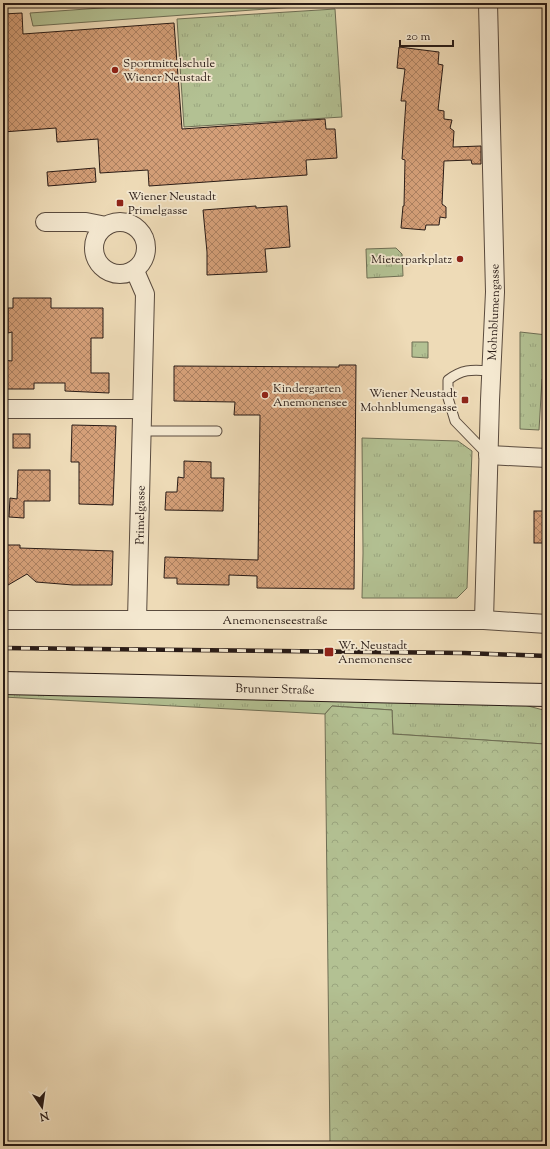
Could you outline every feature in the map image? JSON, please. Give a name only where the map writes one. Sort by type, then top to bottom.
[{"type":"main road","name":"Brunner Straße","points":[[3,683],[547,695]]},
{"type":"street","name":"Mohnblumengasse","points":[[484,620],[488,455],[495,292],[488,3]]},
{"type":"street","points":[[45,222],[86,222],[106,226]]},
{"type":"street","points":[[119,222],[132,224],[143,234],[147,247],[144,260],[135,271],[122,275],[108,272],[98,263],[94,250],[96,236],[106,226],[119,222]]},
{"type":"street","name":"Primelgasse","points":[[135,271],[145,294],[137,620]]},
{"type":"street","points":[[3,409],[142,409]]},
{"type":"street","points":[[488,455],[547,458]]},
{"type":"street","name":"Anemonenseestraße","points":[[3,620],[484,620],[547,624]]},
{"type":"lane","points":[[488,455],[454,420],[448,398],[448,380],[457,373],[468,370],[492,371]]},
{"type":"lane","points":[[142,432],[217,431]]},
{"type":"green space","points":[[171,3],[335,4],[33,26],[30,13]]},
{"type":"green space","points":[[335,9],[342,117],[184,127],[177,19]]},
{"type":"green space","points":[[396,248],[402,254],[403,276],[367,278],[366,249]]},
{"type":"green space","points":[[520,332],[547,335],[547,377],[542,379],[539,430],[520,429]]},
{"type":"green space","points":[[412,342],[428,342],[428,358],[412,357]]},
{"type":"green space","points":[[362,438],[458,441],[472,451],[467,588],[457,598],[362,598]]},
{"type":"green space","points":[[3,692],[517,703],[547,711],[547,748],[545,744],[393,734],[392,710],[332,706],[325,714],[3,697]]},
{"type":"green space","points":[[332,706],[392,710],[393,734],[545,744],[547,748],[547,1146],[330,1146],[325,714]]},
{"type":"building","name":"Sportmittelschule Wiener Neustadt","points":[[22,13],[23,34],[174,23],[182,129],[325,119],[326,129],[335,129],[337,158],[306,160],[307,175],[149,186],[148,170],[100,173],[98,139],[57,142],[56,128],[3,132],[3,14]]},
{"type":"building","points":[[399,47],[439,52],[438,64],[443,65],[438,110],[444,111],[444,119],[452,120],[450,128],[454,131],[453,147],[481,146],[481,164],[472,164],[471,160],[444,161],[442,204],[446,207],[446,218],[440,217],[439,225],[426,225],[425,230],[401,228],[404,206],[405,160],[402,159],[406,101],[401,101],[405,69],[397,68]]},
{"type":"building","points":[[95,168],[96,182],[48,186],[47,172]]},
{"type":"building","points":[[256,206],[256,208],[287,206],[290,247],[265,249],[267,272],[207,275],[207,252],[203,210]]},
{"type":"building","points":[[13,298],[51,298],[51,308],[103,308],[103,338],[91,338],[91,373],[109,373],[109,393],[65,391],[65,383],[34,383],[34,389],[3,389],[3,360],[12,361],[12,332],[8,333],[8,308],[13,308]]},
{"type":"building","points":[[339,365],[356,365],[354,589],[257,588],[257,576],[229,575],[229,585],[177,584],[177,578],[164,578],[165,557],[258,560],[260,415],[234,415],[235,402],[174,401],[174,366],[339,367]]},
{"type":"building","points":[[72,425],[116,426],[113,505],[79,504],[79,462],[71,462]]},
{"type":"building","points":[[13,434],[30,434],[30,448],[13,448]]},
{"type":"building","points":[[184,461],[211,462],[211,478],[224,478],[223,511],[165,510],[166,492],[177,492],[178,477],[184,478]]},
{"type":"building","points":[[18,470],[50,470],[50,501],[24,501],[24,518],[9,517],[10,498],[17,499]]},
{"type":"building","points":[[534,511],[547,511],[547,543],[534,543]]},
{"type":"building","points":[[3,545],[20,545],[20,548],[113,551],[112,585],[73,585],[36,582],[27,574],[3,588]]},
{"type":"railway","points":[[3,648],[464,653],[547,656]]},
{"type":"place","name":"Sportmittelschule Wiener Neustadt","points":[[115,70]]},
{"type":"place","name":"Wiener Neustadt Primelgasse","points":[[120,203]]},
{"type":"place","name":"Mieterparkplatz","points":[[460,259]]},
{"type":"place","name":"Kindergarten Anemonensee","points":[[265,395]]},
{"type":"place","name":"Wiener Neustadt Mohnblumengasse","points":[[465,400]]},
{"type":"place","name":"Wr. Neustadt Anemonensee","points":[[329,652]]}]
